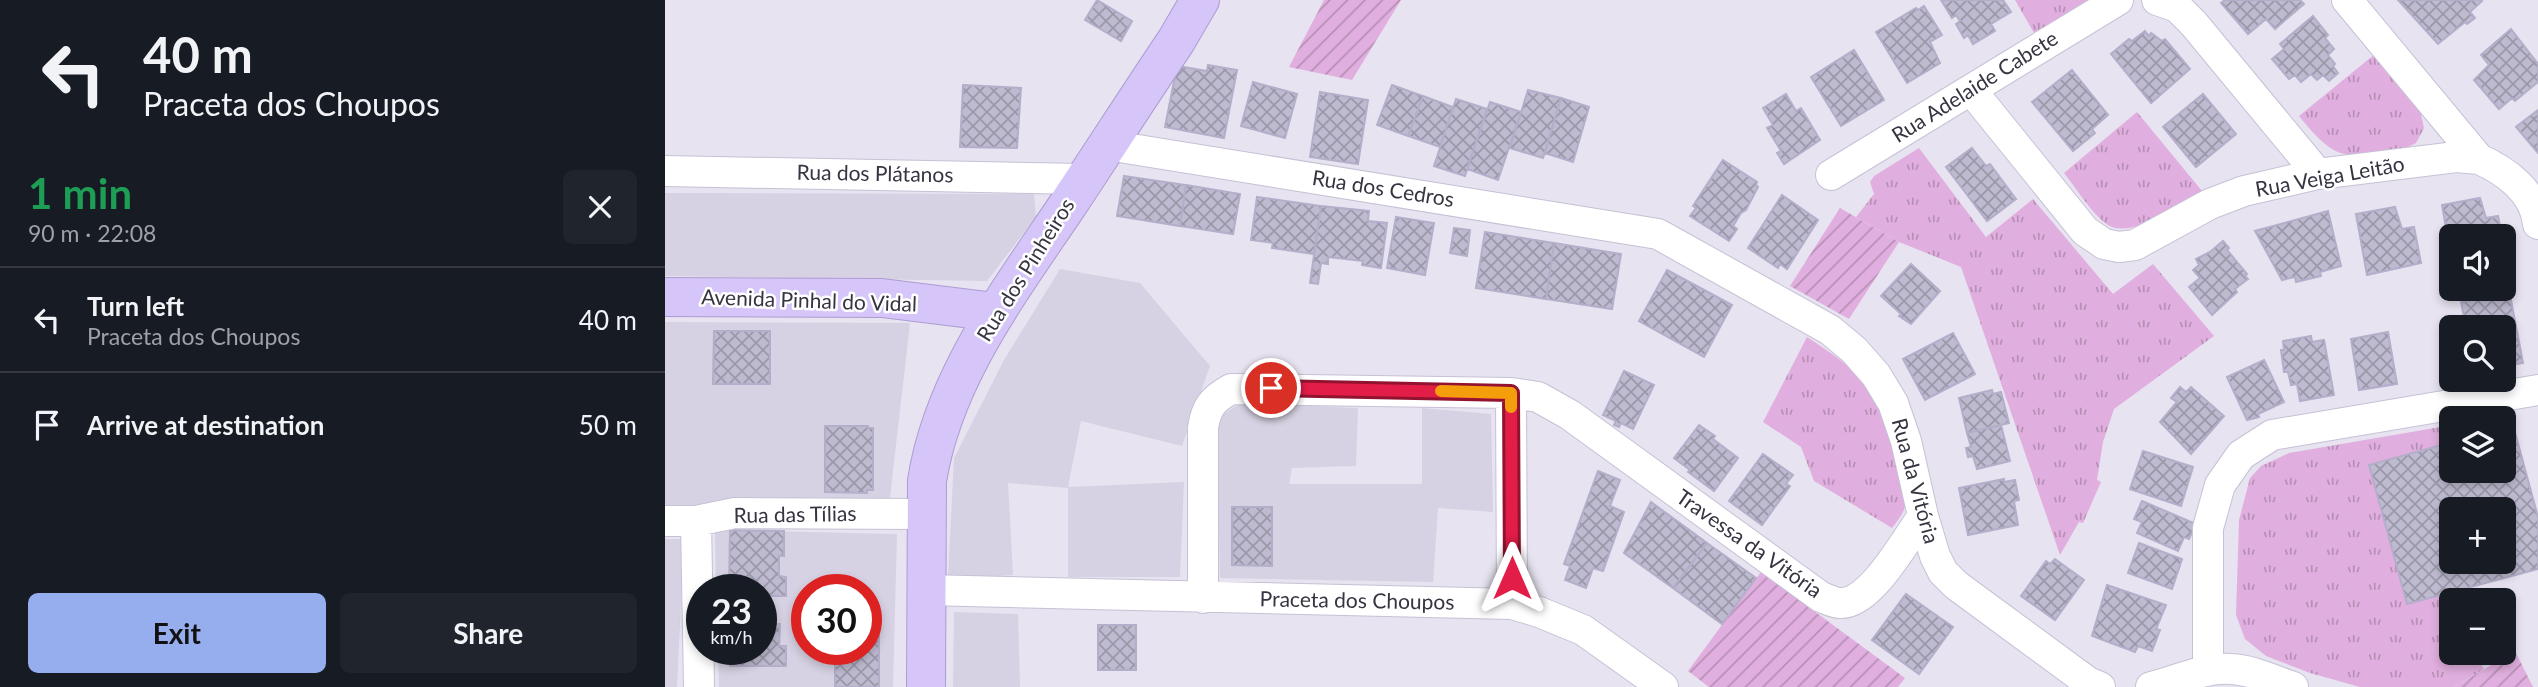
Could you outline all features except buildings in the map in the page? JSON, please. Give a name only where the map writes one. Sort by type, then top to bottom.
[{"type":"street","name":"Rua dos Pinheiros","points":[[926,687],[927,481],[936,439],[948,405],[995,312],[1176,41],[1200,0]]},
{"type":"street","name":"Rua Adelaide Cabete","points":[[1831,175],[2118,0]]},
{"type":"street","points":[[2157,0],[2177,8],[2194,24],[2318,174]]},
{"type":"street","points":[[2347,0],[2479,159],[2499,167],[2528,196],[2537,214],[2538,224]]},
{"type":"street","name":"Rua Veiga Leitão","points":[[1971,90],[2085,230],[2104,244],[2119,247],[2135,245],[2232,195],[2318,174],[2456,157],[2479,159]]},
{"type":"street","name":"Rua dos Cedros","points":[[1107,145],[1658,234]]},
{"type":"street","name":"Rua dos Plátanos","points":[[665,171],[1085,179]]},
{"type":"street","name":"Rua da Vitória","points":[[1658,234],[1802,313],[1830,330],[1854,350],[1876,374],[1893,403],[1906,441],[1923,516],[1935,556],[1943,572],[1956,585],[2088,682],[2100,687]]},
{"type":"street","name":"Avenida Pinhal do Vidal","points":[[665,297],[882,299],[995,312]]},
{"type":"street","points":[[1203,598],[1203,428],[1205,412],[1215,398],[1231,389],[1245,388],[1511,393],[1525,608],[1583,630],[1663,687]]},
{"type":"street","points":[[2208,670],[2207,528],[2220,485],[2241,455],[2272,435],[2538,390]]},
{"type":"street","name":"Travessa da Vitória","points":[[1511,393],[1538,397],[1553,404],[1821,597],[1841,604],[1857,599],[1877,581],[1923,516]]},
{"type":"street","name":"Rua das Tílias","points":[[665,521],[696,521],[735,513],[926,514]]},
{"type":"street","points":[[696,521],[699,687]]},
{"type":"street","name":"Praceta dos Choupos","points":[[926,590],[1525,608]]},
{"type":"street","points":[[2151,687],[2208,670],[2229,668],[2293,687]]},
{"type":"shaded area","points":[[665,193],[1034,194],[1036,217],[987,281],[665,276]]},
{"type":"shaded area","points":[[1060,269],[1140,283],[1210,366],[1182,446],[1081,421],[1068,487],[1184,482],[1180,577],[1068,577],[1068,488],[1008,483],[1013,575],[948,579],[954,458],[1004,360]]},
{"type":"shaded area","points":[[665,322],[910,323],[889,506],[665,506]]},
{"type":"shaded area","points":[[1240,403],[1358,408],[1356,466],[1292,468],[1289,484],[1422,484],[1422,408],[1491,414],[1493,512],[1438,508],[1433,582],[1220,578],[1217,427],[1222,415]]},
{"type":"shaded area","points":[[715,530],[897,534],[893,687],[719,687],[718,665],[777,665],[777,574],[716,574]]},
{"type":"shaded area","points":[[665,539],[684,539],[677,687],[665,687]]},
{"type":"shaded area","points":[[954,612],[1018,614],[1020,687],[953,687]]},
{"type":"green space","points":[[1324,0],[1401,0],[1352,80],[1289,67]]},
{"type":"green space","points":[[2015,0],[2088,0],[2034,33]]},
{"type":"green space","points":[[2375,54],[2420,110],[2424,128],[2416,143],[2408,147],[2358,155],[2336,151],[2313,133],[2299,116]]},
{"type":"green space","points":[[2137,112],[2202,191],[2140,225],[2115,228],[2094,212],[2064,173]]},
{"type":"green space","points":[[1919,148],[1986,237],[2033,199],[2113,294],[2153,264],[2214,336],[2114,409],[2103,442],[2097,480],[2101,482],[2083,523],[2079,522],[2060,555],[1961,267],[1899,242],[1856,217],[1874,194],[1870,182],[1874,176]]},
{"type":"green space","points":[[1840,208],[1899,242],[1849,319],[1790,286]]},
{"type":"green space","points":[[1807,337],[1856,373],[1869,388],[1880,410],[1898,460],[1905,490],[1905,508],[1892,528],[1814,481],[1801,447],[1763,422]]},
{"type":"green space","points":[[2439,427],[2439,483],[2516,483],[2516,436],[2538,517],[2538,569],[2468,588],[2439,588],[2439,665],[2482,665],[2484,669],[2454,687],[2360,687],[2310,673],[2266,656],[2245,639],[2236,615],[2239,520],[2250,478],[2261,466],[2289,453]]},
{"type":"green space","points":[[1761,572],[1905,678],[1898,687],[1709,687],[1688,671]]},
{"type":"green space","points":[[2516,653],[2533,687],[2454,687],[2491,665],[2516,665]]},
{"type":"slow traffic","points":[[1441,391],[1511,393],[1511,407]]},
{"type":"route","points":[[1271,388],[1511,393],[1512,578]]}]
